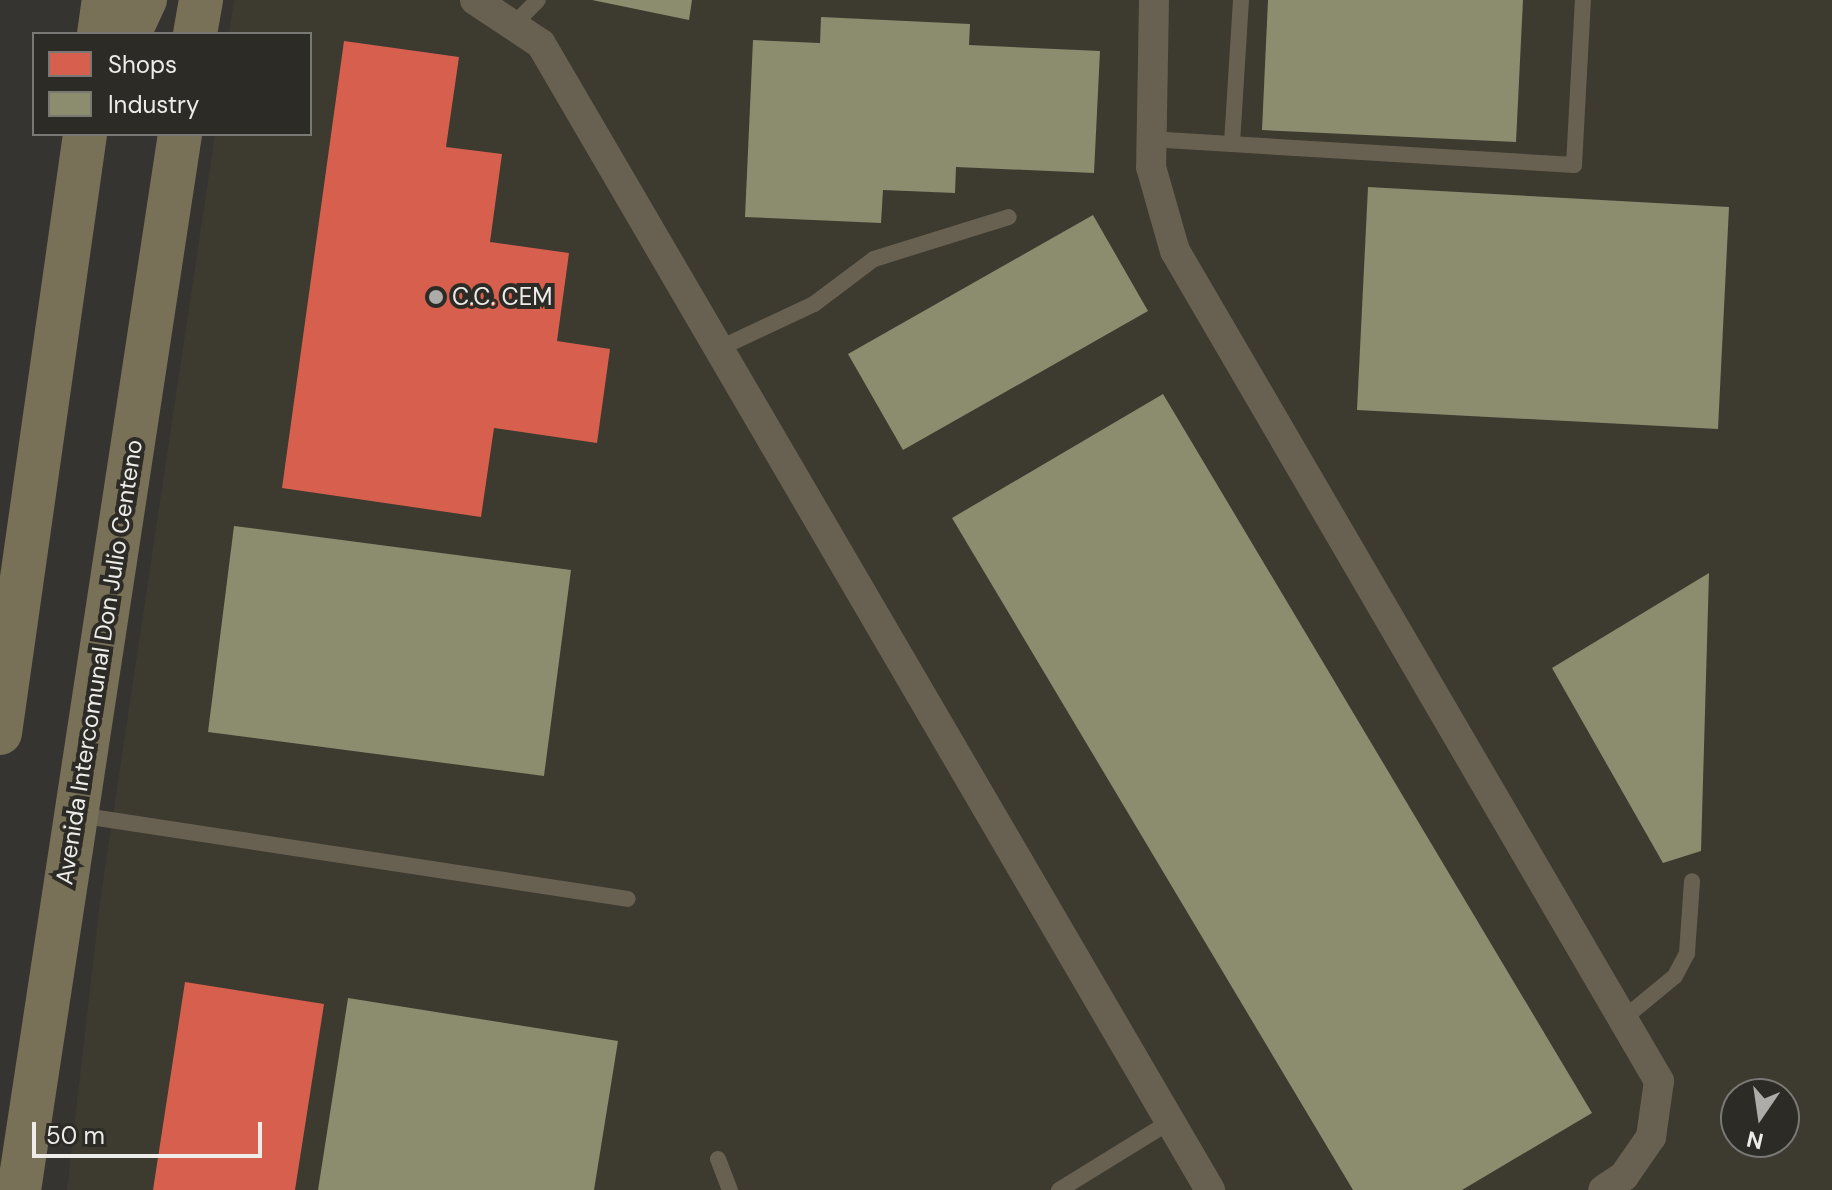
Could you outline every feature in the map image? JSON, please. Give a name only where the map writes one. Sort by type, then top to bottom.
[{"type":"main road","points":[[99,32],[104,0]]},
{"type":"main road","points":[[130,32],[145,0]]},
{"type":"main road","points":[[195,32],[201,0]]},
{"type":"main road","points":[[0,733],[85,136]]},
{"type":"main road","points":[[74,209],[97,136]]},
{"type":"main road","name":"Avenida Intercomunal Don Julio Centeno","points":[[19,1190],[180,136]]},
{"type":"street","points":[[475,0],[541,44],[1168,1123],[1210,1190]]},
{"type":"street","points":[[1154,0],[1149,139],[1175,251],[1659,1081],[1651,1137],[1624,1176],[1603,1190]]},
{"type":"lane","points":[[513,25],[538,0]]},
{"type":"lane","points":[[1232,143],[1241,0]]},
{"type":"lane","points":[[1149,139],[1574,165],[1583,0]]},
{"type":"lane","points":[[718,349],[814,304],[874,259],[1009,217]]},
{"type":"lane","points":[[76,814],[628,899]]},
{"type":"lane","points":[[1623,1019],[1675,976],[1687,953],[1692,881]]},
{"type":"lane","points":[[1059,1190],[1168,1123]]},
{"type":"lane","points":[[718,1159],[730,1190]]},
{"type":"shaded area","points":[[234,0],[1832,0],[1832,1190],[67,1190],[100,902],[215,136],[312,136],[312,32],[229,32]]},
{"type":"building: Shops","name":"C.C. CEM","points":[[344,41],[459,57],[446,147],[502,154],[490,242],[569,253],[557,341],[610,349],[597,443],[494,428],[481,517],[282,488]]},
{"type":"building: Shops","points":[[185,982],[324,1004],[295,1190],[153,1190]]},
{"type":"building: Industry","points":[[592,0],[692,0],[689,20]]},
{"type":"building: Industry","points":[[1268,0],[1523,0],[1516,142],[1262,130]]},
{"type":"building: Industry","points":[[821,17],[970,24],[969,45],[1100,51],[1094,173],[956,167],[955,193],[883,190],[881,223],[745,217],[753,40],[820,43]]},
{"type":"building: Industry","points":[[1368,187],[1729,207],[1718,429],[1357,410]]},
{"type":"building: Industry","points":[[1093,215],[1148,311],[903,450],[848,354]]},
{"type":"building: Industry","points":[[1163,394],[1592,1113],[1462,1190],[1353,1190],[952,518]]},
{"type":"building: Industry","points":[[234,526],[571,570],[544,776],[208,732]]},
{"type":"building: Industry","points":[[1709,573],[1701,851],[1663,863],[1552,668]]},
{"type":"building: Industry","points":[[348,998],[618,1041],[594,1190],[318,1190]]},
{"type":"place","name":"C.C. CEM","points":[[436,297]]}]
